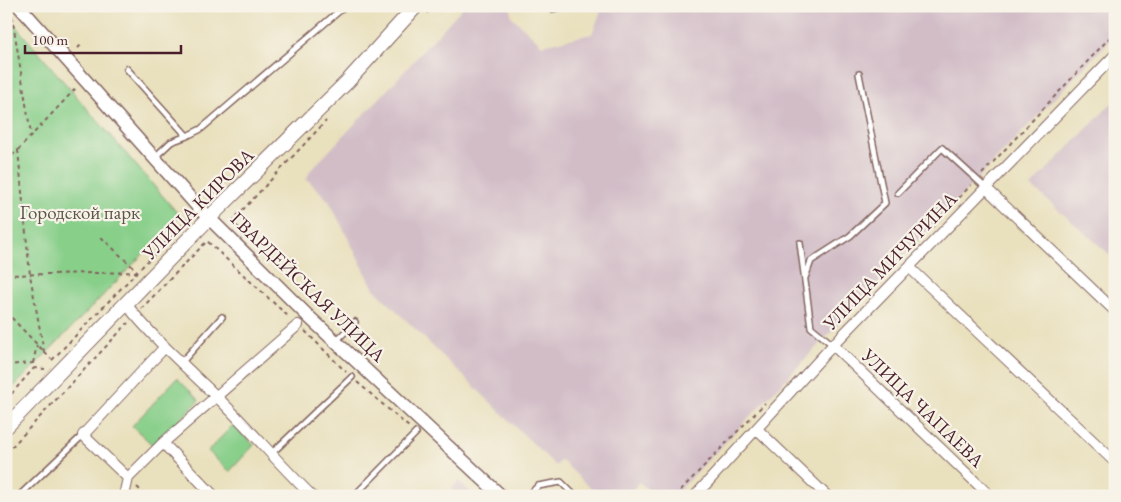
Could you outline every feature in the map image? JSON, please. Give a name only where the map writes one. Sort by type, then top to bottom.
[{"type":"main road","name":"УЛИЦА КИРОВА","points":[[6,427],[209,218],[421,10]]},
{"type":"street","name":"ГВАРДЕЙСКАЯ УЛИЦА","points":[[15,10],[209,218],[335,342],[501,496]]},
{"type":"street","name":"УЛИЦА МИЧУРИНА","points":[[694,496],[833,345],[1115,54]]},
{"type":"street","points":[[986,188],[1115,311]]},
{"type":"street","points":[[909,267],[1115,462]]},
{"type":"street","points":[[126,304],[164,348],[217,396],[272,453],[284,469],[312,496]]},
{"type":"street","points":[[124,496],[128,478],[163,443],[298,325]]},
{"type":"street","name":"УЛИЦА ЧАПАЕВА","points":[[833,345],[990,496]]},
{"type":"street","points":[[128,478],[82,435],[164,348]]},
{"type":"street","points":[[757,429],[827,496]]},
{"type":"street","points":[[163,443],[214,496]]},
{"type":"lane","points":[[154,158],[171,142],[201,129],[345,6]]},
{"type":"lane","points":[[549,6],[552,8],[566,6]]},
{"type":"lane","points":[[127,69],[187,136]]},
{"type":"lane","points":[[804,278],[811,261],[850,236],[885,203],[859,74]]},
{"type":"lane","points":[[898,193],[942,148],[986,188]]},
{"type":"lane","points":[[800,243],[812,327],[833,345]]},
{"type":"lane","points":[[181,364],[222,317]]},
{"type":"lane","points":[[335,342],[355,322]]},
{"type":"lane","points":[[272,453],[352,377]]},
{"type":"lane","points":[[354,496],[416,434]]},
{"type":"lane","points":[[19,496],[82,435]]},
{"type":"lane","points":[[528,496],[538,486],[560,482],[575,496]]},
{"type":"path","points":[[421,10],[433,6]]},
{"type":"path","points":[[15,10],[31,135]]},
{"type":"path","points":[[6,161],[77,87]]},
{"type":"path","points":[[249,241],[233,222],[247,204],[329,118]]},
{"type":"path","points":[[18,150],[30,275],[44,352]]},
{"type":"path","points":[[208,198],[231,178]]},
{"type":"path","points":[[52,365],[52,360],[191,216]]},
{"type":"path","points":[[101,237],[138,272]]},
{"type":"path","points":[[6,275],[138,272]]},
{"type":"path","points":[[6,312],[52,360]]},
{"type":"path","points":[[298,325],[352,377],[416,434]]},
{"type":"path","points":[[34,368],[33,363],[37,345]]},
{"type":"path","points":[[6,365],[33,363]]},
{"type":"path","points":[[34,368],[45,369],[40,374]]},
{"type":"path","points":[[6,400],[34,368]]},
{"type":"shaded area","points":[[464,6],[511,6],[511,16],[542,45],[592,34],[603,6],[1115,6],[1115,35],[674,496],[655,496],[639,482],[627,496],[599,496],[561,460],[556,466],[374,289],[329,201],[308,180],[306,182],[310,171]]},
{"type":"shaded area","points":[[1115,100],[1115,259],[1031,186]]},
{"type":"shaded area","points":[[459,481],[474,496],[445,496]]},
{"type":"green space","name":"Городской парк","points":[[6,15],[180,216],[6,395]]},
{"type":"green space","points":[[177,378],[199,400],[155,447],[132,426]]},
{"type":"green space","points":[[233,425],[254,445],[229,472],[208,451]]}]
